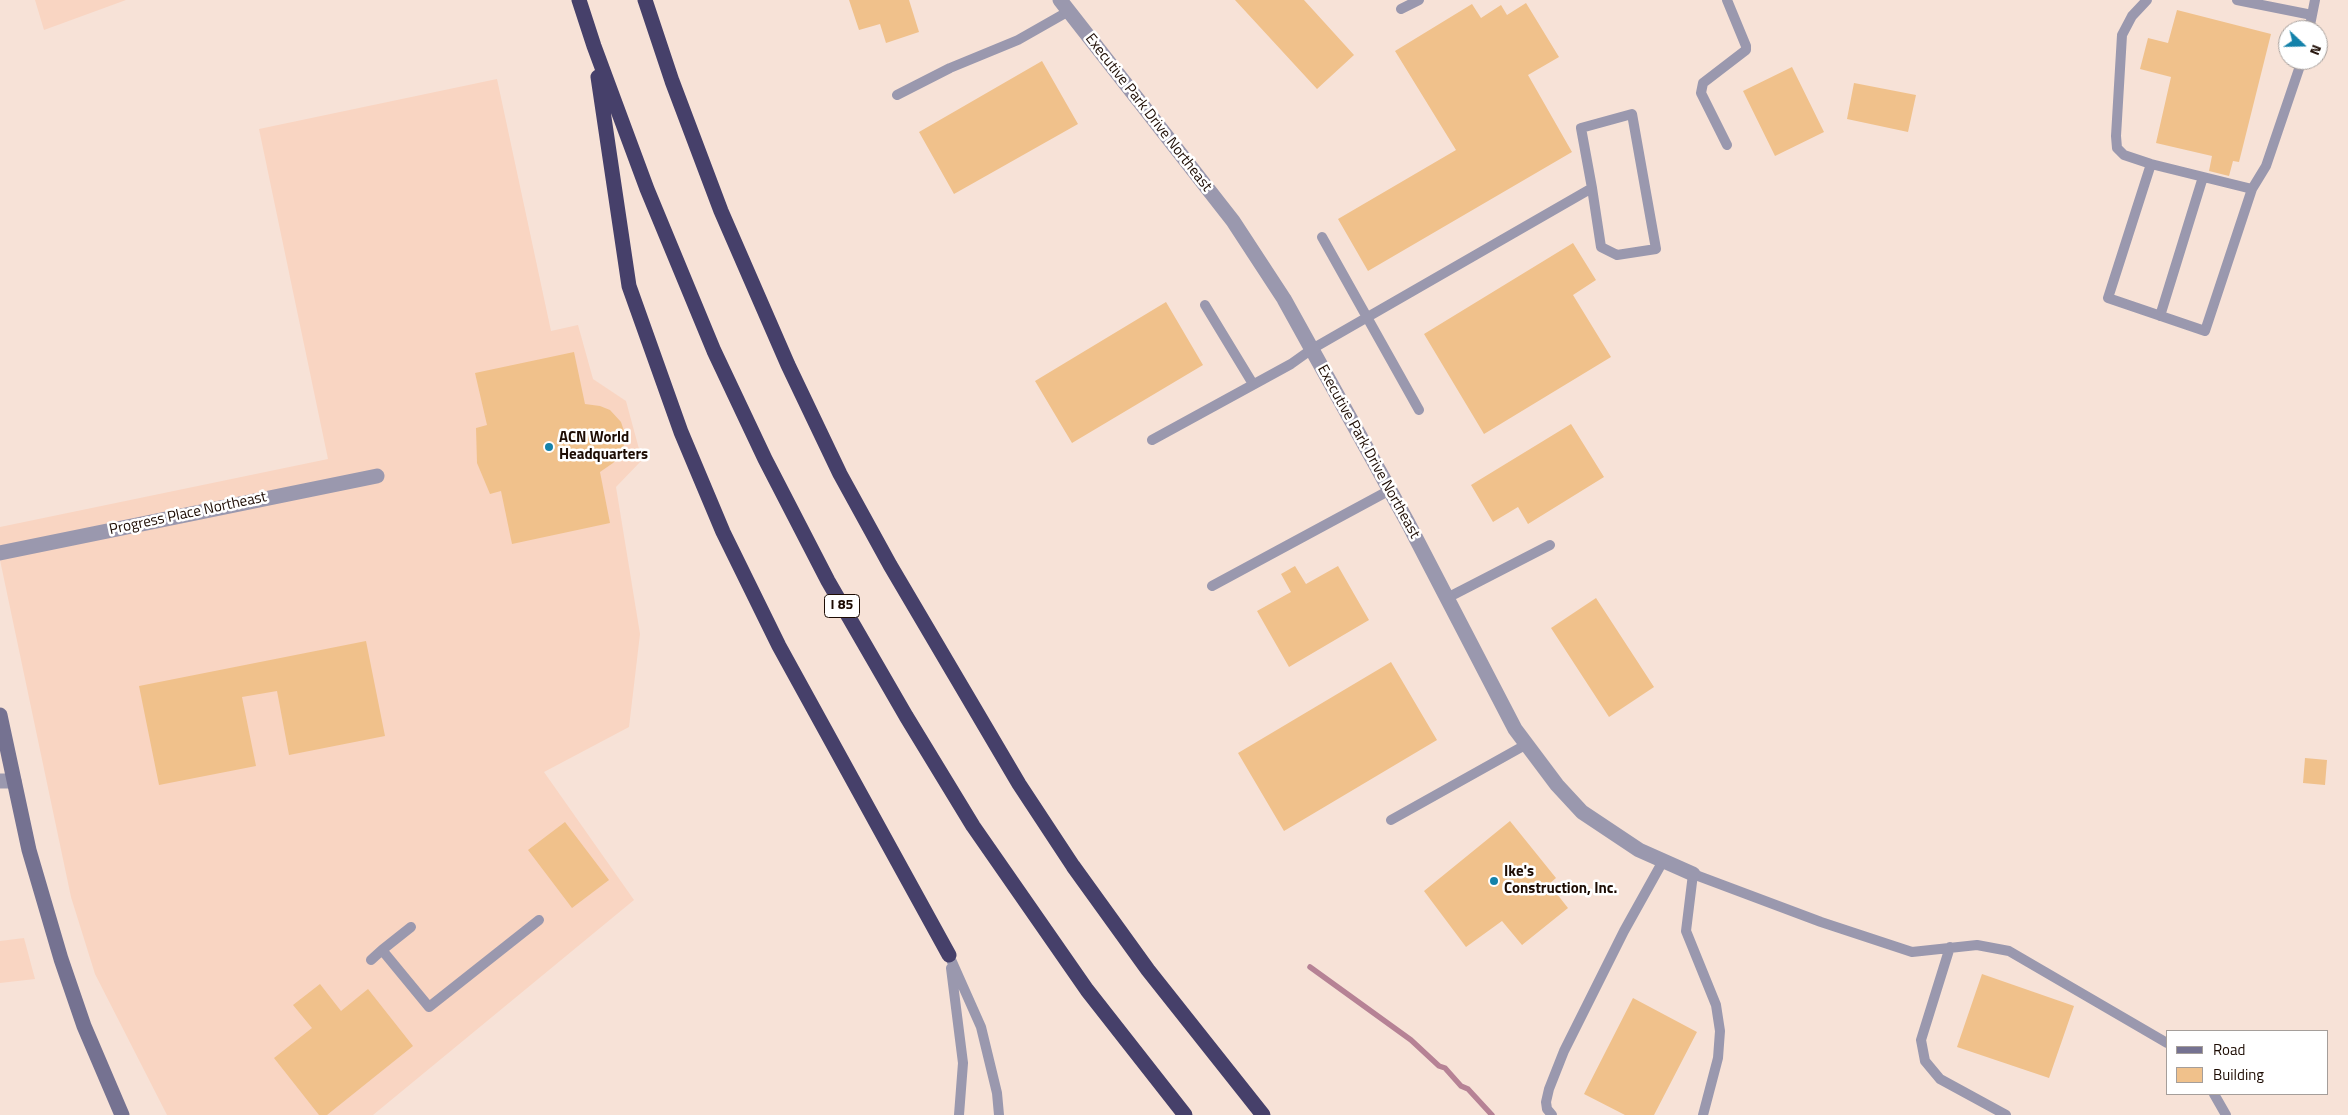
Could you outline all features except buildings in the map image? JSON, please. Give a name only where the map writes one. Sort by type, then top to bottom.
[{"type":"highway","name":"I 85","points":[[579,0],[647,189],[714,351],[765,459],[828,581],[906,716],[974,826],[1087,990],[1185,1115]]},
{"type":"highway","points":[[645,0],[672,81],[721,212],[824,440],[890,565],[1019,784],[1073,866],[1148,970],[1263,1115]]},
{"type":"highway","points":[[594,46],[629,286],[682,432],[724,532],[779,646],[949,955]]},
{"type":"main road","points":[[0,715],[7,781],[60,959],[84,1026],[122,1115]]},
{"type":"street","name":"Executive Park Drive Northeast","points":[[1064,6],[1233,221],[1284,299],[1390,490],[1515,729],[1557,785],[1582,812],[1639,850],[1693,874]]},
{"type":"street","name":"Progress Place Northeast","points":[[0,553],[377,476]]},
{"type":"lane","points":[[1401,9],[1418,0]]},
{"type":"lane","points":[[1727,0],[1746,50],[1703,83],[1701,93],[1727,145]]},
{"type":"lane","points":[[2147,0],[2132,16],[2122,35],[2116,136],[2117,148],[2124,155],[2151,164],[2252,189]]},
{"type":"lane","points":[[2237,0],[2312,15]]},
{"type":"lane","points":[[2311,20],[2315,0]]},
{"type":"lane","points":[[897,95],[950,68],[1018,40],[1064,6]]},
{"type":"lane","points":[[2151,164],[2108,298],[2206,331],[2252,189],[2266,166],[2299,70]]},
{"type":"lane","points":[[1632,114],[1656,249],[1617,255],[1601,247],[1592,188],[1581,128],[1632,114]]},
{"type":"lane","points":[[2160,316],[2204,177]]},
{"type":"lane","points":[[1152,440],[1253,384],[1592,188]]},
{"type":"lane","points":[[1322,237],[1419,410]]},
{"type":"lane","points":[[1205,306],[1253,384]]},
{"type":"lane","points":[[1212,586],[1390,490]]},
{"type":"lane","points":[[1447,598],[1550,545]]},
{"type":"lane","points":[[1391,820],[1526,744]]},
{"type":"lane","points":[[1552,1115],[1547,1109],[1546,1102],[1564,1051],[1624,931],[1663,860]]},
{"type":"lane","points":[[1703,1115],[1718,1058],[1720,1031],[1716,1005],[1686,931],[1693,874],[1821,922],[1912,952],[1977,945],[2009,951],[2166,1041]]},
{"type":"lane","points":[[382,950],[429,1007],[539,920]]},
{"type":"lane","points":[[371,960],[411,927]]},
{"type":"lane","points":[[1950,947],[1921,1040],[1925,1061],[1940,1079],[2008,1114]]},
{"type":"lane","points":[[949,955],[963,1063],[959,1115]]},
{"type":"lane","points":[[949,955],[981,1027],[997,1093],[998,1115]]},
{"type":"lane","points":[[2215,1095],[2226,1115]]},
{"type":"shaded area","points":[[35,0],[126,0],[44,30]]},
{"type":"shaded area","points":[[497,79],[551,331],[578,325],[593,379],[626,401],[642,460],[616,487],[640,634],[629,727],[544,772],[634,900],[373,1115],[167,1115],[95,974],[71,897],[0,560],[0,527],[328,459],[259,129]]},
{"type":"shaded area","points":[[24,938],[35,979],[0,983],[0,941]]},
{"type":"waterway","points":[[1310,967],[1411,1040],[1439,1066],[1445,1068],[1461,1086],[1468,1089],[1492,1115]]},
{"type":"place","name":"ACN World Headquarters","points":[[549,447]]},
{"type":"place","name":"Ike's Construction, Inc.","points":[[1494,881]]}]
